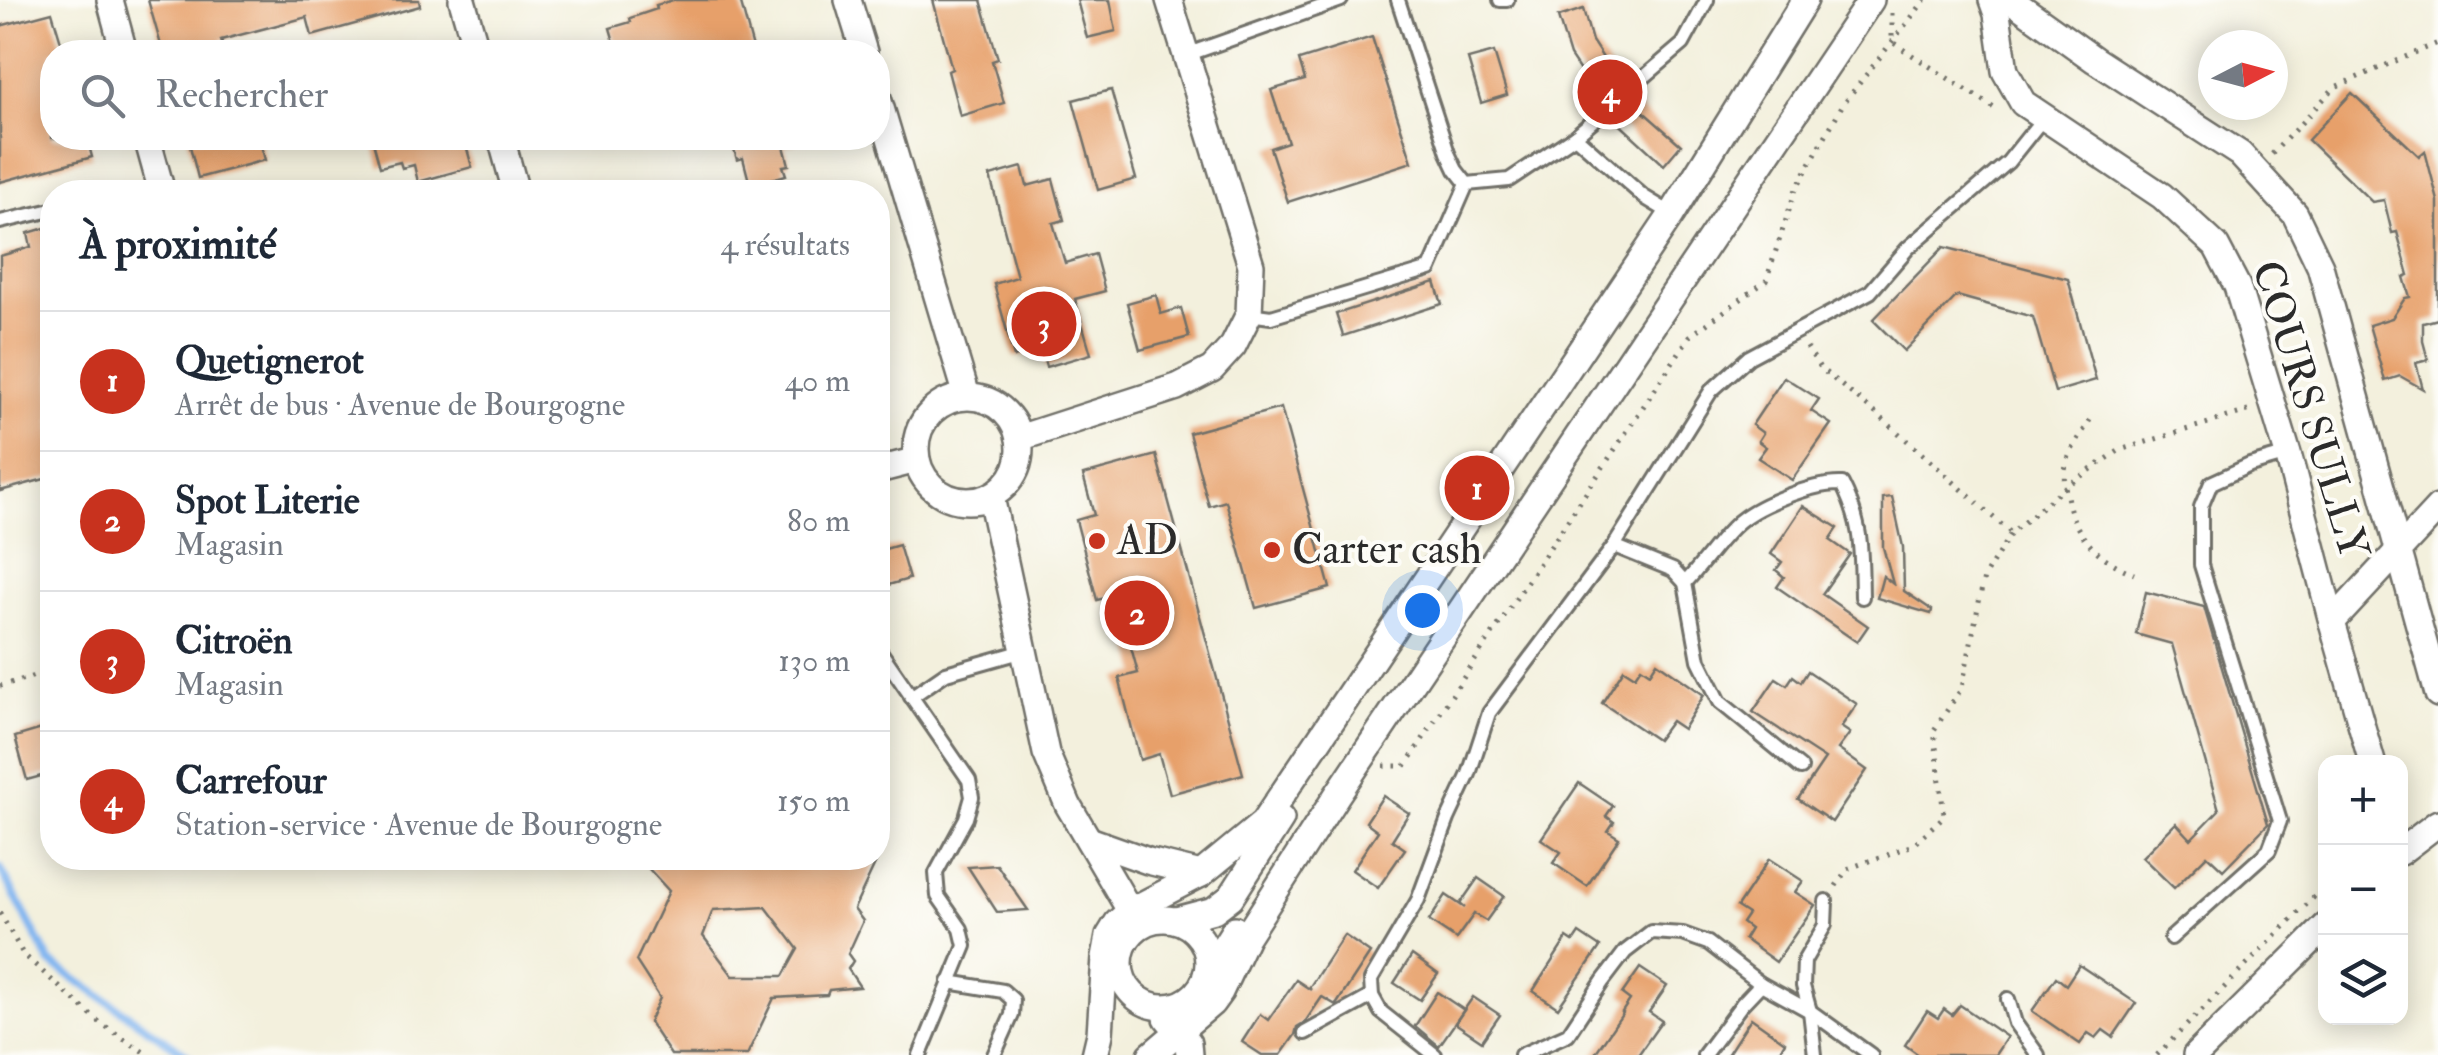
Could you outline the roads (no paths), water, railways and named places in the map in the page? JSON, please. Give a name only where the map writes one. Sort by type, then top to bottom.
[{"type":"street","points":[[110,0],[121,40]]},
{"type":"street","points":[[462,0],[474,40]]},
{"type":"street","points":[[848,0],[860,40]]},
{"type":"street","points":[[1020,438],[1177,386],[1212,369],[1233,346],[1249,314],[1251,264],[1169,0]]},
{"type":"street","points":[[1096,1055],[1105,957],[1109,936],[1117,923],[1134,918],[1201,874],[1263,823],[1672,214],[1804,0]]},
{"type":"street","points":[[1134,918],[1176,920],[1214,910],[1231,897],[1651,271],[1819,0]]},
{"type":"street","points":[[990,497],[1046,753],[1068,805],[1134,918],[1122,950],[1123,980],[1143,1002],[1158,1006],[1181,1003],[1203,982],[1376,712],[1854,0]]},
{"type":"street","points":[[1151,1055],[1187,1037],[1220,992],[1246,937],[1337,794],[1871,0]]},
{"type":"street","name":"COURS SULLY","points":[[1992,0],[1998,14],[2005,71],[2038,125],[2162,196],[2216,246],[2237,286],[2288,454],[2370,755]]},
{"type":"street","name":"COURS SULLY","points":[[2010,0],[2240,154],[2295,214],[2320,266],[2398,549],[2434,662],[2438,694]]},
{"type":"street","points":[[890,138],[967,396]]},
{"type":"street","points":[[150,150],[156,180]]},
{"type":"street","points":[[504,150],[513,180]]},
{"type":"street","points":[[967,396],[985,399],[1001,408],[1013,421],[1020,438],[1020,456],[1005,487],[972,502],[954,500],[937,491],[924,477],[917,460],[922,424],[950,400],[967,396]]},
{"type":"street","points":[[890,467],[917,460]]},
{"type":"street","points":[[2332,622],[2438,508]]},
{"type":"street","points":[[2408,846],[2438,823]]},
{"type":"street","points":[[1089,840],[1201,874]]},
{"type":"street","points":[[1176,920],[1199,936],[1208,962],[1187,1037]]},
{"type":"street","points":[[2196,1055],[2318,934]]},
{"type":"street","points":[[1158,1006],[1187,1037]]},
{"type":"lane","points":[[1186,55],[1341,0]]},
{"type":"lane","points":[[1398,0],[1448,153],[1467,184]]},
{"type":"lane","points":[[1467,184],[1509,180],[1575,136],[1683,44],[1707,0]]},
{"type":"lane","points":[[1435,1055],[1381,1012],[1372,996],[1371,980],[1418,900],[1489,713],[1614,546],[1710,391],[1749,357],[1870,292],[1908,248],[2008,162],[2038,125]]},
{"type":"lane","points":[[1575,136],[1644,197],[1672,214]]},
{"type":"lane","points":[[1249,314],[1272,317],[1430,269],[1467,184]]},
{"type":"lane","points":[[0,222],[40,213]]},
{"type":"lane","points":[[2172,938],[2268,850],[2280,821],[2202,564],[2201,508],[2211,484],[2250,465],[2288,454]]},
{"type":"lane","points":[[1685,583],[1734,525],[1748,515],[1803,490],[1842,484],[1855,510],[1862,597]]},
{"type":"lane","points":[[1614,546],[1673,570],[1685,583],[1699,660],[1720,702],[1801,768]]},
{"type":"lane","points":[[911,697],[946,673],[1024,651]]},
{"type":"lane","points":[[890,666],[969,780],[972,796],[966,818],[936,873],[938,896],[961,929],[965,946],[920,1055]]},
{"type":"lane","points":[[1816,1055],[1803,986],[1804,961],[1825,925],[1826,902]]},
{"type":"lane","points":[[1521,1055],[1568,1034],[1625,952],[1651,932],[1683,934],[1708,943],[1761,984],[1810,1012],[1871,1055]]},
{"type":"lane","points":[[949,982],[1003,991],[1014,1000],[1012,1015],[994,1055]]},
{"type":"lane","points":[[1704,1055],[1761,984]]},
{"type":"lane","points":[[1305,1033],[1372,996]]},
{"type":"lane","points":[[2008,999],[2014,1023],[2038,1055]]},
{"type":"waterway","points":[[0,868],[50,962],[187,1055]]},
{"type":"place","name":"Carrefour","points":[[1610,92]]},
{"type":"place","name":"Citroën","points":[[1044,324]]},
{"type":"place","name":"Quetignerot","points":[[1477,488]]},
{"type":"place","name":"AD","points":[[1097,541]]},
{"type":"place","name":"Carter cash","points":[[1272,550]]},
{"type":"place","name":"Spot Literie","points":[[1137,613]]}]
